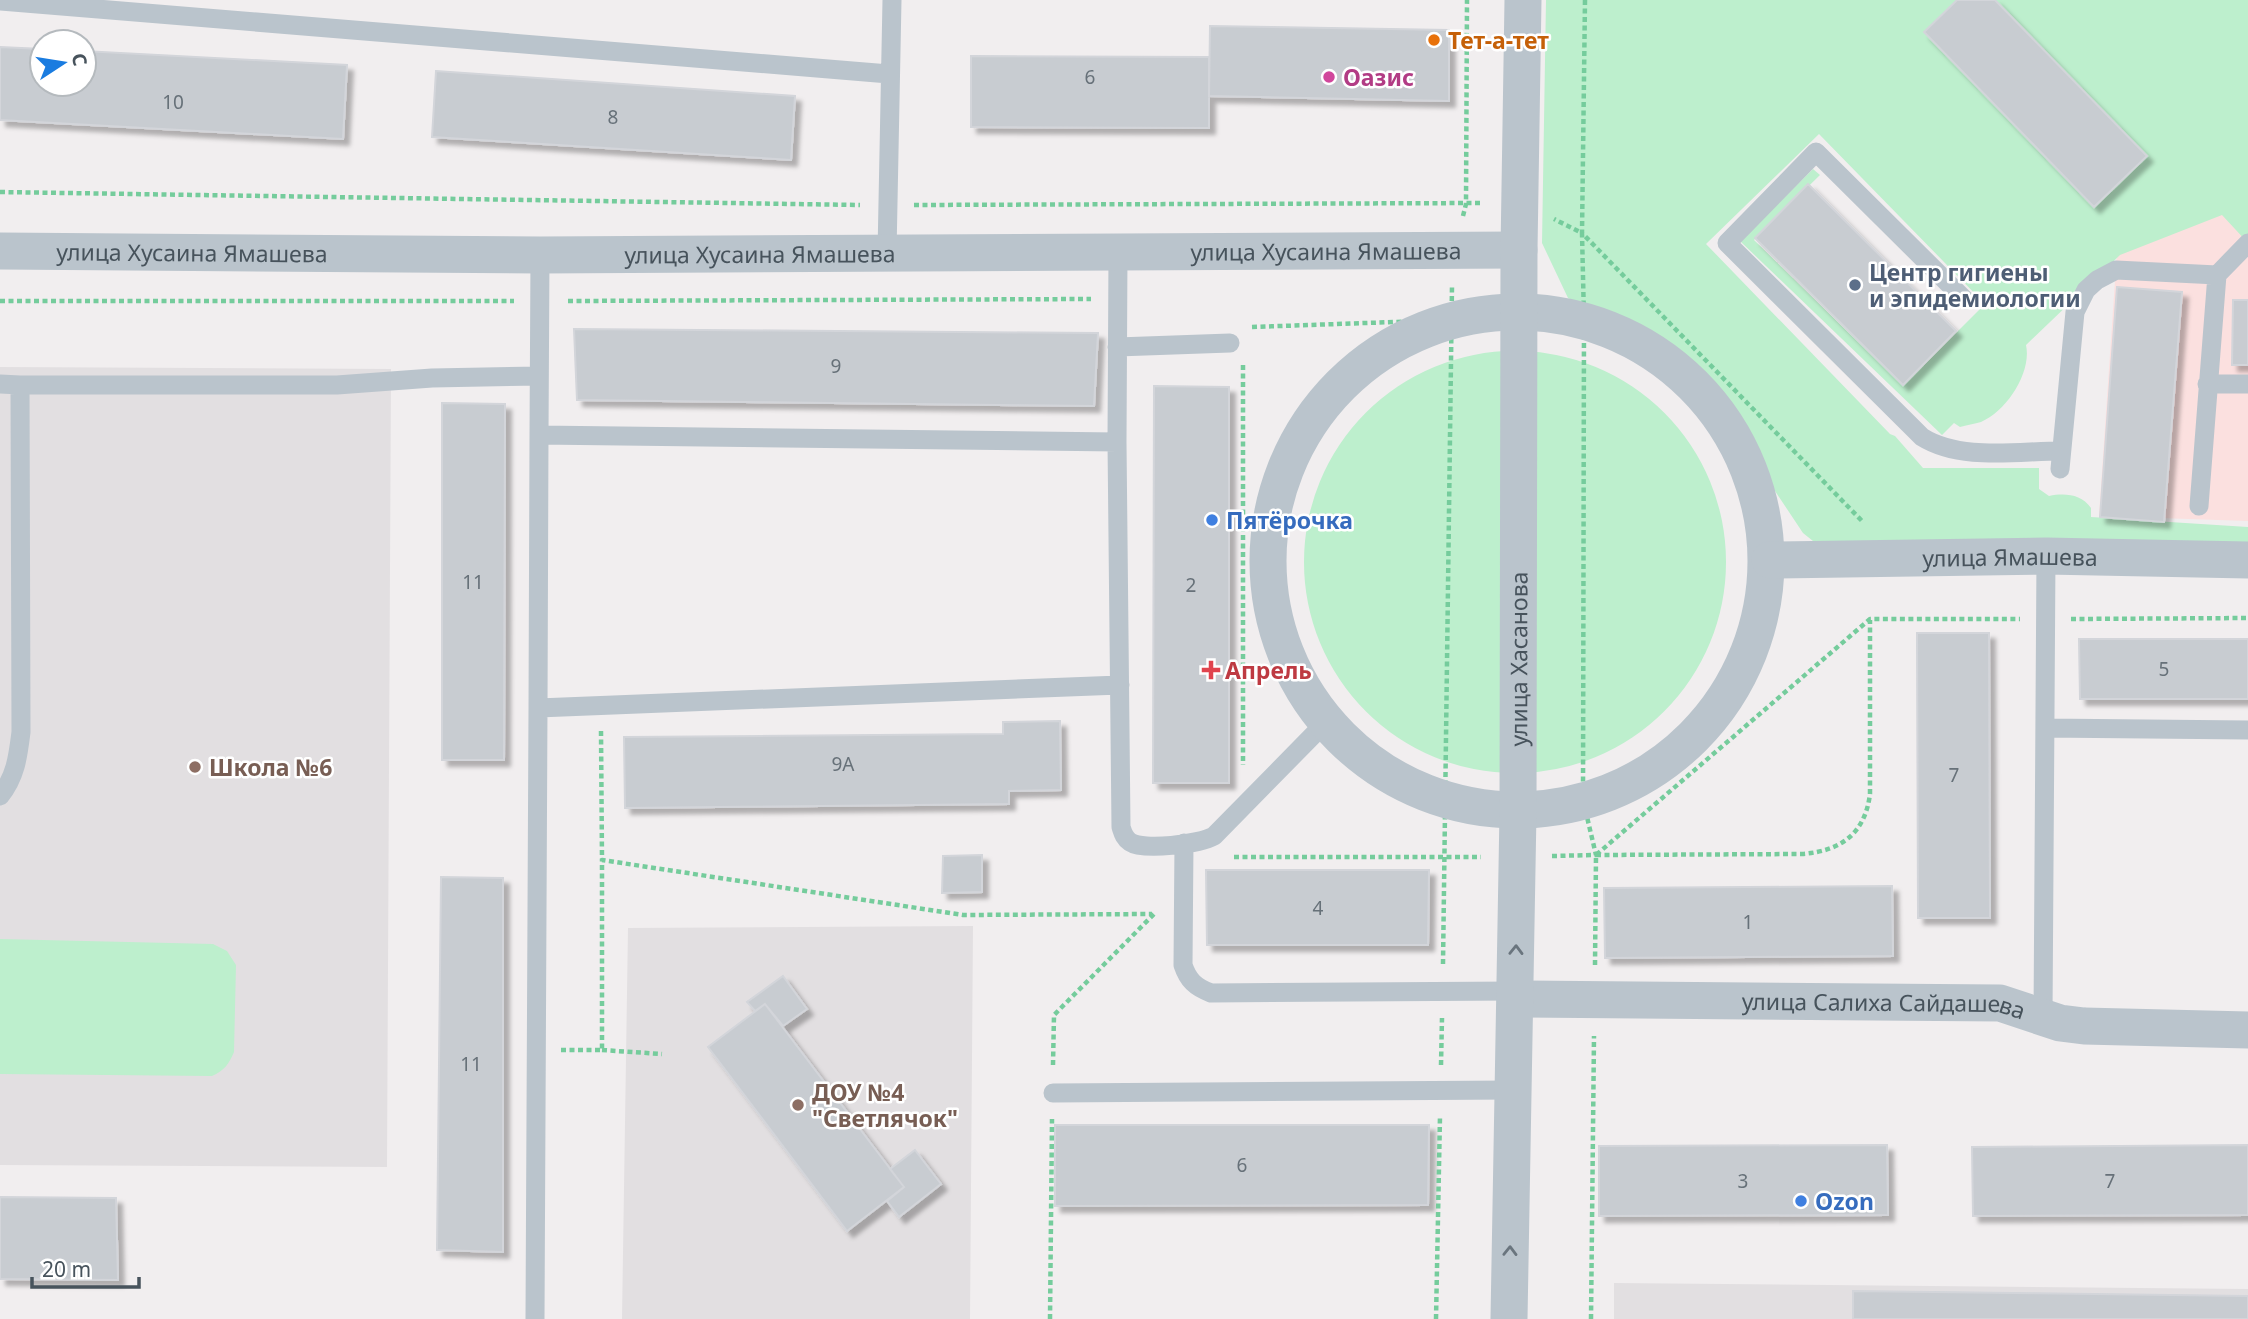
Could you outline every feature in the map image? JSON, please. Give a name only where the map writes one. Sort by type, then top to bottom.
[{"type":"street","name":"улица Хасанова","points":[[1509,1319],[1518,857],[1519,250],[1523,0]]},
{"type":"street","name":"улица Хусаина Ямашева","points":[[0,251],[540,255],[1519,250]]},
{"type":"street","points":[[1519,311],[1584,319],[1658,353],[1717,408],[1756,480],[1770,560],[1758,640],[1718,711],[1665,760],[1583,800],[1518,812],[1447,803],[1402,785],[1353,754],[1299,688],[1270,608],[1269,523],[1296,442],[1349,376],[1421,330],[1451,320],[1519,311]]},
{"type":"street","name":"улица Ямашева","points":[[1770,560],[2046,556],[2248,560]]},
{"type":"street","name":"улица Салиха Сайдашева","points":[[1516,995],[1595,1000],[2000,1003],[2021,1008],[2043,1018],[2084,1026],[2248,1030]]},
{"type":"lane","points":[[887,253],[892,0]]},
{"type":"lane","points":[[0,1],[889,75]]},
{"type":"lane","points":[[1965,300],[1816,152],[1727,243],[1922,438],[1937,447],[1956,452],[2061,460],[2075,312],[2086,290],[2096,280],[2116,270],[2217,275]]},
{"type":"lane","points":[[2199,506],[2217,275],[2248,243]]},
{"type":"lane","points":[[1118,252],[1121,827],[1125,837],[1131,844],[1140,846],[1205,841],[1223,828],[1327,721]]},
{"type":"lane","points":[[535,1319],[540,255]]},
{"type":"lane","points":[[1118,346],[1236,349]]},
{"type":"lane","points":[[0,384],[337,385],[432,378],[539,376]]},
{"type":"lane","points":[[2207,384],[2248,384]]},
{"type":"lane","points":[[0,796],[9,785],[18,764],[21,732],[20,385]]},
{"type":"lane","points":[[539,435],[1117,442]]},
{"type":"lane","points":[[2043,1018],[2046,556]]},
{"type":"lane","points":[[538,708],[1120,685]]},
{"type":"lane","points":[[2045,728],[2248,730]]},
{"type":"lane","points":[[1184,844],[1183,965],[1187,977],[1197,988],[1211,993],[1443,991],[1516,995]]},
{"type":"lane","points":[[1053,1093],[1514,1090]]},
{"type":"path","points":[[1436,1319],[1447,803],[1451,320],[1454,249],[1466,204],[1467,0]]},
{"type":"path","points":[[1585,0],[1582,233],[1583,800],[1596,855],[1591,1319]]},
{"type":"path","points":[[0,192],[888,205],[1520,202],[1582,233],[1870,529]]},
{"type":"path","points":[[0,301],[1118,299]]},
{"type":"path","points":[[1243,327],[1451,320]]},
{"type":"path","points":[[1236,349],[1243,808]]},
{"type":"path","points":[[1596,855],[1870,620],[2248,618]]},
{"type":"path","points":[[1050,1319],[1054,1015],[1210,857],[1446,858],[1812,853],[1838,846],[1850,837],[1868,811],[1870,620]]},
{"type":"path","points":[[601,707],[602,1050]]},
{"type":"path","points":[[602,859],[963,915],[1153,914]]},
{"type":"path","points":[[536,1049],[662,1054]]},
{"type":"shaded area","points":[[2248,0],[2248,521],[2099,516],[2118,237]]},
{"type":"shaded area","name":"Школа №6","points":[[0,367],[391,369],[387,1167],[0,1165]]},
{"type":"shaded area","name":"ДОУ №4 \"Светлячок\"","points":[[973,926],[970,1319],[622,1319],[628,928]]},
{"type":"shaded area","points":[[1614,1283],[2248,1289],[2248,1319],[1614,1319]]},
{"type":"green space","points":[[1546,0],[2248,0],[2248,243],[2222,215],[2120,255],[2026,345],[2025,367],[2016,390],[2000,409],[1981,422],[1960,427],[1954,423],[1942,435],[1740,241],[1813,169],[1820,175],[1754,240],[1903,386],[1985,304],[1819,134],[1706,244],[1890,434],[1895,436],[1923,468],[2039,468],[2039,489],[2049,496],[2078,497],[2091,508],[2091,517],[2248,527],[2248,554],[1818,545],[1803,533],[1722,406],[1661,345],[1568,298],[1542,243]]},
{"type":"green space","points":[[1515,351],[1556,355],[1596,367],[1632,386],[1664,413],[1691,445],[1710,481],[1722,521],[1726,562],[1722,603],[1710,643],[1691,679],[1664,711],[1632,738],[1596,757],[1556,769],[1515,773],[1474,769],[1434,757],[1398,738],[1366,711],[1339,679],[1320,643],[1308,603],[1304,562],[1308,521],[1320,481],[1339,445],[1366,413],[1398,386],[1434,367],[1474,355]]},
{"type":"green space","points":[[0,939],[213,944],[227,951],[236,965],[234,1052],[230,1060],[212,1076],[0,1074]]},
{"type":"building","points":[[1957,0],[1995,0],[2147,156],[2094,207],[1924,32]]},
{"type":"building","name":"Оазис","points":[[1210,26],[1449,30],[1449,101],[1209,96]]},
{"type":"building","points":[[0,47],[28,48],[28,98],[98,98],[98,52],[347,65],[343,139],[0,120]]},
{"type":"building","points":[[971,56],[1209,57],[1209,128],[971,127]]},
{"type":"building","points":[[436,71],[795,96],[791,160],[432,137]]},
{"type":"building","name":"Центр гигиены и эпидемиологии","points":[[1808,184],[1956,331],[1903,385],[1755,238]]},
{"type":"building","points":[[2117,287],[2182,292],[2164,522],[2100,517]]},
{"type":"building","points":[[2233,300],[2248,300],[2248,365],[2232,365]]},
{"type":"building","points":[[574,329],[1098,333],[1094,406],[577,400]]},
{"type":"building","points":[[1154,386],[1229,387],[1229,783],[1153,783]]},
{"type":"building","points":[[442,403],[505,404],[504,760],[442,760]]},
{"type":"building","points":[[1917,633],[1989,633],[1990,918],[1918,918]]},
{"type":"building","points":[[2079,639],[2248,639],[2248,699],[2080,699]]},
{"type":"building","points":[[1060,721],[1061,790],[1009,791],[1009,804],[625,808],[624,737],[1003,734],[1003,722]]},
{"type":"building","points":[[982,855],[982,892],[942,893],[943,856]]},
{"type":"building","points":[[1206,870],[1429,870],[1428,945],[1207,945]]},
{"type":"building","points":[[441,877],[503,878],[503,1252],[437,1250]]},
{"type":"building","points":[[1892,886],[1893,956],[1605,958],[1604,888]]},
{"type":"building","points":[[783,976],[807,1009],[783,1026],[765,1004],[755,1011],[747,1002]]},
{"type":"building","points":[[765,1004],[904,1187],[847,1231],[708,1047]]},
{"type":"building","points":[[1055,1125],[1429,1125],[1428,1205],[1055,1206]]},
{"type":"building","points":[[1887,1145],[1888,1215],[1599,1216],[1599,1146]]},
{"type":"building","points":[[2248,1145],[2248,1215],[1973,1216],[1972,1147]]},
{"type":"building","points":[[915,1150],[941,1184],[899,1217],[887,1201],[904,1187],[890,1169]]},
{"type":"building","points":[[0,1197],[116,1198],[118,1280],[0,1279]]},
{"type":"building","points":[[1853,1291],[2248,1296],[2248,1319],[1853,1319]]},
{"type":"place","name":"Тет-а-тет","points":[[1434,40]]},
{"type":"place","name":"Оазис","points":[[1329,77]]},
{"type":"place","name":"Центр гигиены и эпидемиологии","points":[[1855,285]]},
{"type":"place","name":"Пятёрочка","points":[[1212,520]]},
{"type":"place","name":"Апрель","points":[[1211,670]]},
{"type":"place","name":"Школа №6","points":[[195,767]]},
{"type":"place","name":"ДОУ №4 \"Светлячок\"","points":[[798,1105]]},
{"type":"place","name":"Ozon","points":[[1801,1201]]}]
